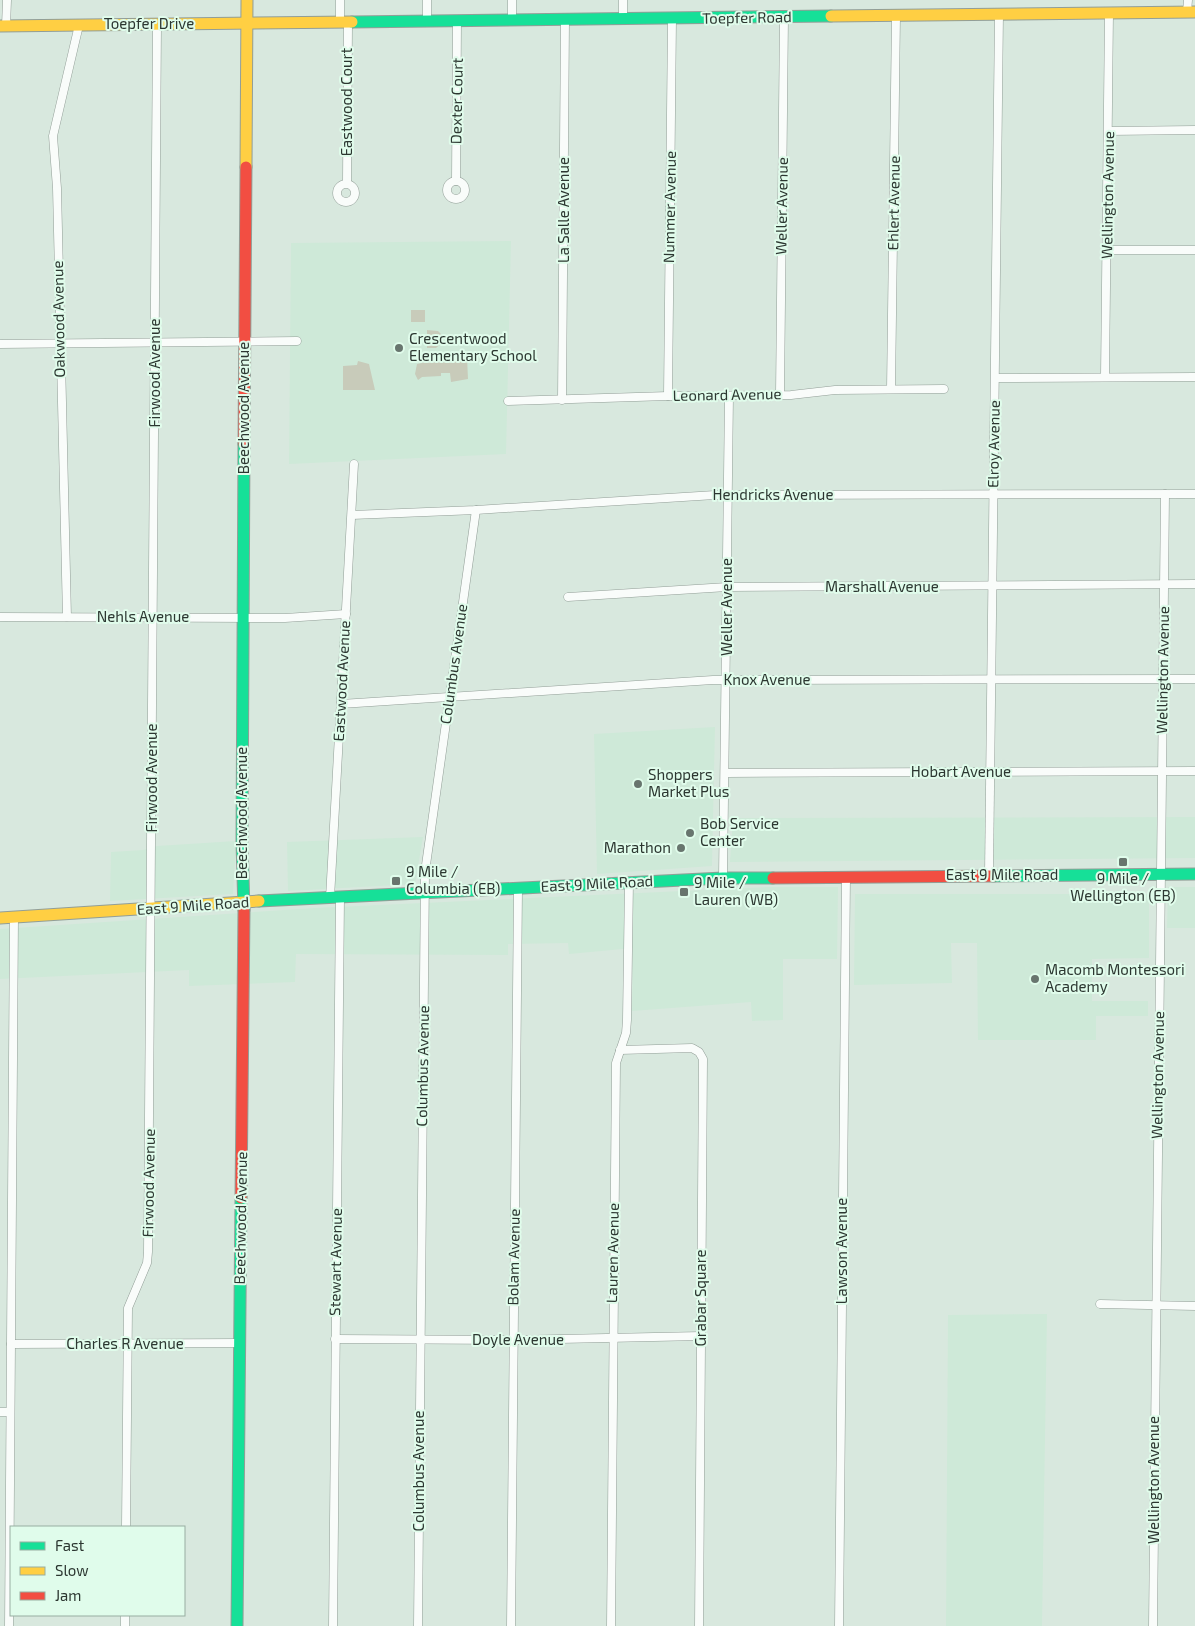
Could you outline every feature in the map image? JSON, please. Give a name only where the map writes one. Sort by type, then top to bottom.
[{"type":"street","points":[[3,26],[7,0]]},
{"type":"street","name":"Beechwood Avenue","points":[[237,1626],[247,0]]},
{"type":"street","name":"Eastwood Court","points":[[340,0],[344,23],[347,182]]},
{"type":"street","points":[[427,0],[427,22]]},
{"type":"street","points":[[512,0],[512,21]]},
{"type":"street","points":[[623,0],[623,20]]},
{"type":"street","points":[[1188,0],[1191,12]]},
{"type":"street","name":"Toepfer Road","points":[[298,23],[1191,12]]},
{"type":"street","name":"Wellington Avenue","points":[[1106,377],[1109,13]]},
{"type":"street","name":"Elroy Avenue","points":[[989,874],[999,14]]},
{"type":"street","name":"Ehlert Avenue","points":[[892,389],[896,16]]},
{"type":"street","name":"Weller Avenue","points":[[780,395],[784,18]]},
{"type":"street","name":"Nummer Avenue","points":[[668,396],[672,19]]},
{"type":"street","name":"La Salle Avenue","points":[[562,400],[565,20]]},
{"type":"street","name":"Dexter Court","points":[[456,181],[457,21]]},
{"type":"street","name":"Toepfer Drive","points":[[3,26],[298,23]]},
{"type":"street","name":"Firwood Avenue","points":[[126,1526],[129,1302],[147,1263],[148,1252],[157,24]]},
{"type":"street","name":"Oakwood Avenue","points":[[67,617],[57,188],[53,136],[79,25]]},
{"type":"street","points":[[1109,131],[1195,130]]},
{"type":"street","points":[[1107,250],[1195,250]]},
{"type":"street","points":[[0,344],[297,341]]},
{"type":"street","points":[[996,378],[1195,377]]},
{"type":"street","name":"Leonard Avenue","points":[[508,401],[780,395],[835,390],[944,389]]},
{"type":"street","name":"Weller Avenue","points":[[723,878],[726,773],[729,396]]},
{"type":"street","name":"Eastwood Avenue","points":[[335,898],[341,704],[354,464]]},
{"type":"street","name":"Wellington Avenue","points":[[1153,1626],[1165,494]]},
{"type":"street","name":"Hendricks Avenue","points":[[352,516],[728,496],[1195,494]]},
{"type":"street","name":"Columbus Avenue","points":[[418,1626],[424,872],[476,510]]},
{"type":"street","name":"Marshall Avenue","points":[[568,597],[727,588],[1195,584]]},
{"type":"street","name":"Nehls Avenue","points":[[0,616],[285,618],[346,614]]},
{"type":"street","name":"Knox Avenue","points":[[341,704],[726,680],[1195,679]]},
{"type":"street","name":"Hobart Avenue","points":[[726,773],[1195,771]]},
{"type":"street","name":"East 9 Mile Road","points":[[0,918],[242,902],[723,878],[989,874],[1195,874]]},
{"type":"street","name":"Lawson Avenue","points":[[839,1626],[846,876]]},
{"type":"street","name":"Lauren Avenue","points":[[611,1626],[612,1339],[616,1063],[626,1033],[627,1020],[629,882]]},
{"type":"street","name":"Bolam Avenue","points":[[511,1626],[518,888]]},
{"type":"street","name":"Stewart Avenue","points":[[333,1626],[335,898]]},
{"type":"street","points":[[9,1626],[14,917]]},
{"type":"street","name":"Grabar Square","points":[[620,1050],[688,1047],[696,1049],[702,1054],[704,1068],[699,1626]]},
{"type":"street","points":[[1100,1304],[1195,1306]]},
{"type":"street","name":"Doyle Avenue","points":[[335,1339],[513,1340],[701,1336]]},
{"type":"street","name":"Charles R Avenue","points":[[11,1344],[240,1344]]},
{"type":"street","points":[[0,1412],[10,1412]]},
{"type":"shaded area","name":"Crescentwood Elementary School","points":[[511,241],[506,454],[289,464],[291,243]]},
{"type":"shaded area","points":[[411,310],[425,310],[425,322],[411,322]]},
{"type":"shaded area","points":[[427,330],[438,331],[442,335],[442,343],[436,348],[427,348]]},
{"type":"shaded area","points":[[424,356],[467,357],[468,379],[451,382],[450,373],[441,373],[441,376],[422,377],[418,380],[415,374],[417,364],[422,363]]},
{"type":"shaded area","points":[[358,361],[369,364],[375,390],[343,390],[343,366],[357,365]]},
{"type":"shaded area","points":[[715,727],[712,866],[597,874],[594,734]]},
{"type":"shaded area","points":[[1195,817],[1195,858],[730,862],[733,818]]},
{"type":"shaded area","points":[[423,837],[415,884],[288,891],[287,842]]},
{"type":"shaded area","points":[[236,841],[233,894],[110,901],[111,852],[143,850],[157,846]]},
{"type":"shaded area","points":[[768,887],[838,887],[837,959],[783,959],[783,1020],[752,1021],[751,1002],[632,1011],[633,948],[569,954],[568,943],[508,944],[508,955],[296,954],[295,982],[189,986],[189,970],[0,979],[0,929],[315,908]]},
{"type":"shaded area","points":[[1168,887],[1195,887],[1195,928],[1167,928]]},
{"type":"shaded area","name":"Macomb Montessori Academy","points":[[855,894],[1149,894],[1149,958],[1092,959],[1092,1001],[1148,1001],[1148,1016],[1096,1016],[1096,1040],[978,1040],[977,943],[951,943],[952,983],[854,985]]},
{"type":"shaded area","points":[[1047,1314],[1042,1626],[946,1626],[948,1315]]},
{"type":"traffic: fast","points":[[352,22],[831,16]]},
{"type":"traffic: fast","points":[[244,444],[242,843],[244,910]]},
{"type":"traffic: fast","points":[[994,876],[1195,874]]},
{"type":"traffic: fast","points":[[259,901],[723,878],[773,878]]},
{"type":"traffic: fast","points":[[237,1626],[241,1198]]},
{"type":"traffic: slow","points":[[246,167],[247,0]]},
{"type":"traffic: slow","points":[[831,16],[1195,12]]},
{"type":"traffic: slow","points":[[0,26],[352,22]]},
{"type":"traffic: slow","points":[[0,918],[259,901]]},
{"type":"traffic: jam","points":[[244,444],[246,167]]},
{"type":"traffic: jam","points":[[773,878],[994,876]]},
{"type":"traffic: jam","points":[[241,1198],[244,910]]},
{"type":"place","name":"Crescentwood Elementary School","points":[[399,348]]},
{"type":"place","name":"Shoppers Market Plus","points":[[638,784]]},
{"type":"place","name":"Bob Service Center","points":[[690,833]]},
{"type":"place","name":"Marathon","points":[[681,848]]},
{"type":"place","name":"9 Mile / Wellington (EB)","points":[[1123,862]]},
{"type":"place","name":"9 Mile / Columbia (EB)","points":[[396,881]]},
{"type":"place","name":"9 Mile / Lauren (WB)","points":[[684,892]]},
{"type":"place","name":"Macomb Montessori Academy","points":[[1035,979]]}]
